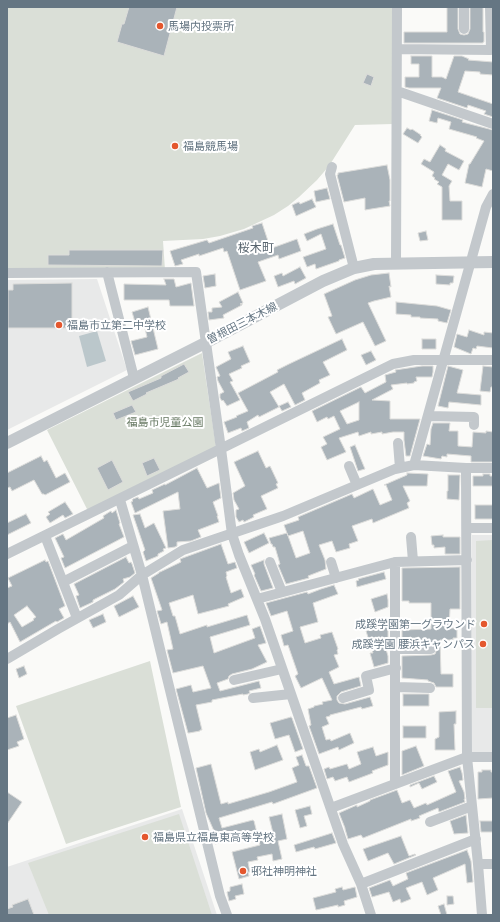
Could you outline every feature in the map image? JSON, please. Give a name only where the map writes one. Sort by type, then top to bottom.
[{"type":"street","points":[[396,263],[397,7]]},
{"type":"street","points":[[464,7],[464,29]]},
{"type":"street","points":[[397,49],[491,50],[490,7]]},
{"type":"street","points":[[397,91],[493,124]]},
{"type":"street","points":[[332,167],[330,174],[354,268]]},
{"type":"street","points":[[414,465],[486,207],[492,197]]},
{"type":"street","name":"曽根田三本木線","points":[[7,443],[207,342],[323,281],[354,268],[374,264],[396,263],[493,262]]},
{"type":"street","points":[[107,272],[134,378]]},
{"type":"street","points":[[7,273],[196,272],[207,342],[232,534],[257,598],[331,808],[342,844],[361,884],[371,915]]},
{"type":"street","points":[[7,554],[120,500],[393,364],[414,360],[493,360]]},
{"type":"street","points":[[428,416],[474,417],[474,425]]},
{"type":"street","points":[[398,442],[400,468]]},
{"type":"street","points":[[7,659],[120,595],[142,575],[183,550],[283,516],[395,468],[414,465],[493,468]]},
{"type":"street","points":[[350,466],[356,485]]},
{"type":"street","points":[[466,468],[467,757],[476,839],[482,915]]},
{"type":"street","points":[[120,500],[142,575],[218,889],[227,915]]},
{"type":"street","points":[[467,528],[493,528]]},
{"type":"street","points":[[44,536],[77,618]]},
{"type":"street","points":[[411,537],[413,561]]},
{"type":"street","points":[[63,582],[133,546]]},
{"type":"street","points":[[257,598],[396,562],[467,560]]},
{"type":"street","points":[[270,562],[282,592]]},
{"type":"street","points":[[331,562],[336,578]]},
{"type":"street","points":[[395,784],[396,562]]},
{"type":"street","points":[[396,649],[431,649]]},
{"type":"street","points":[[343,698],[369,690],[366,676],[396,668]]},
{"type":"street","points":[[234,680],[282,669]]},
{"type":"street","points":[[396,687],[430,688]]},
{"type":"street","points":[[253,698],[291,694]]},
{"type":"street","points":[[331,808],[467,757],[493,757]]},
{"type":"street","points":[[430,822],[472,806]]},
{"type":"street","points":[[361,884],[476,839]]},
{"type":"street","points":[[478,864],[493,864]]},
{"type":"shaded area","name":"福島市立第二中学校","points":[[97,279],[127,370],[7,430],[7,280]]},
{"type":"shaded area","points":[[97,331],[106,361],[87,367],[79,336]]},
{"type":"shaded area","name":"成蹊学園第一グラウンド","points":[[472,535],[493,535],[493,753],[472,753]]},
{"type":"shaded area","name":"福島県立福島東高等学校","points":[[182,809],[217,915],[7,915],[7,867]]},
{"type":"green space","name":"福島競馬場","points":[[7,7],[393,7],[393,124],[355,125],[329,166],[317,180],[288,206],[274,215],[244,229],[220,236],[203,239],[163,241],[165,270],[7,269]]},
{"type":"green space","name":"福島市児童公園","points":[[202,353],[216,447],[88,511],[47,430]]},
{"type":"green space","name":"成蹊学園第一グラウンド","points":[[493,540],[493,708],[476,708],[476,541]]},
{"type":"green space","points":[[150,661],[181,807],[66,844],[16,706]]},
{"type":"green space","name":"福島県立福島東高等学校","points":[[179,814],[212,915],[49,915],[28,863]]},
{"type":"building","points":[[129,7],[177,7],[164,56],[117,42]]},
{"type":"building","points":[[447,7],[458,7],[458,29],[460,34],[464,35],[468,34],[470,29],[470,7],[483,7],[484,42],[404,43],[404,32],[447,32]]},
{"type":"building","points":[[411,56],[432,56],[432,77],[442,77],[446,79],[454,56],[462,56],[469,59],[468,60],[493,62],[493,75],[465,71],[458,92],[493,104],[493,117],[484,114],[486,111],[468,105],[467,108],[437,98],[441,88],[405,87],[405,77],[419,77],[419,64],[411,64]]},
{"type":"building","points":[[367,74],[374,77],[371,86],[363,83]]},
{"type":"building","points":[[432,110],[463,120],[462,122],[493,130],[493,171],[486,169],[482,187],[465,183],[469,164],[484,141],[476,138],[477,137],[449,129],[451,122],[438,118],[437,123],[429,121]]},
{"type":"building","points":[[407,128],[412,129],[421,135],[422,137],[418,143],[403,134]]},
{"type":"building","points":[[440,145],[446,149],[445,151],[464,161],[459,170],[448,164],[442,175],[452,181],[449,186],[450,201],[462,201],[462,220],[442,220],[442,187],[437,184],[439,182],[432,176],[434,172],[421,164],[424,159],[430,162]]},
{"type":"building","points":[[387,165],[390,180],[390,206],[365,210],[365,198],[344,202],[337,175],[338,173]]},
{"type":"building","points":[[327,188],[330,199],[316,202],[314,191]]},
{"type":"building","points":[[312,199],[316,207],[296,216],[292,205],[299,202],[300,204]]},
{"type":"building","points":[[262,223],[270,247],[272,248],[297,239],[301,251],[279,259],[278,255],[258,262],[266,281],[240,290],[227,251],[224,252],[223,248],[181,260],[183,264],[175,266],[170,251],[207,240],[209,243],[253,228],[252,226]]},
{"type":"building","points":[[333,224],[345,258],[316,269],[315,264],[307,267],[303,257],[326,249],[321,234],[307,241],[304,234]]},
{"type":"building","points":[[426,231],[428,240],[420,241],[418,233]]},
{"type":"building","points":[[69,250],[163,250],[162,266],[48,265],[48,255],[69,255]]},
{"type":"building","points":[[300,267],[306,278],[295,284],[294,281],[278,287],[274,276],[282,273],[283,276]]},
{"type":"building","points":[[389,273],[391,297],[368,303],[386,341],[375,346],[363,322],[336,334],[328,317],[332,316],[324,294],[355,280],[371,275]]},
{"type":"building","points":[[215,274],[216,286],[205,288],[203,276]]},
{"type":"building","points":[[436,275],[454,276],[453,283],[450,283],[450,285],[436,284]]},
{"type":"building","points":[[164,279],[174,279],[176,287],[191,283],[194,306],[170,306],[169,300],[124,300],[124,284],[166,285]]},
{"type":"building","points":[[72,283],[72,328],[8,328],[8,290],[13,290],[13,284]]},
{"type":"building","points":[[238,292],[243,303],[240,304],[242,305],[223,315],[224,318],[209,320],[208,312],[212,312],[212,308],[222,307],[219,302]]},
{"type":"building","points":[[396,302],[437,306],[451,310],[447,323],[438,321],[438,319],[411,317],[411,315],[396,314]]},
{"type":"building","points":[[148,307],[158,349],[135,355],[131,341],[147,337],[143,320],[135,322],[132,312]]},
{"type":"building","points":[[469,330],[484,335],[484,332],[493,333],[493,348],[477,346],[476,349],[473,348],[471,354],[454,347],[457,334],[467,337]]},
{"type":"building","points":[[342,339],[347,350],[323,362],[330,375],[319,380],[320,383],[302,393],[305,400],[295,405],[284,384],[270,392],[279,407],[259,417],[258,415],[247,422],[249,428],[242,431],[241,428],[228,433],[224,422],[248,411],[238,393],[278,372],[277,370]]},
{"type":"building","points":[[422,339],[436,339],[436,349],[422,349]]},
{"type":"building","points":[[243,346],[250,362],[241,366],[242,368],[229,374],[233,381],[230,382],[240,400],[227,406],[220,398],[220,394],[224,392],[218,381],[217,377],[220,376],[216,367],[231,359],[228,352]]},
{"type":"building","points":[[371,351],[376,360],[366,365],[361,355]]},
{"type":"building","points":[[184,364],[189,372],[178,378],[179,379],[146,393],[147,394],[133,401],[128,392],[161,378],[161,376]]},
{"type":"building","points":[[433,366],[432,377],[416,377],[417,381],[414,383],[391,385],[393,389],[372,400],[390,401],[390,419],[420,419],[410,456],[406,456],[404,432],[382,434],[382,432],[371,434],[371,432],[359,436],[358,432],[339,438],[346,452],[327,460],[321,447],[327,444],[323,437],[340,429],[334,416],[328,419],[327,417],[317,422],[312,411],[361,387],[365,393],[386,382],[385,375],[396,372],[395,370]],"holes":[[[359,402],[359,420],[347,424],[340,411]]]},
{"type":"building","points":[[448,366],[463,370],[457,393],[481,395],[481,405],[449,402],[448,408],[438,406]]},
{"type":"building","points":[[483,366],[493,367],[493,387],[491,387],[490,392],[480,391]]},
{"type":"building","points":[[288,402],[291,407],[282,411],[279,406]]},
{"type":"building","points":[[132,405],[136,412],[116,420],[113,413]]},
{"type":"building","points":[[433,423],[450,423],[449,431],[458,431],[458,446],[472,447],[473,432],[493,432],[493,462],[471,462],[471,456],[447,454],[447,457],[442,456],[441,459],[423,456],[427,444],[430,445]]},
{"type":"building","points":[[355,445],[365,469],[358,471],[350,447]]},
{"type":"building","points":[[258,451],[266,468],[270,466],[278,483],[276,484],[278,488],[261,496],[267,509],[253,515],[254,517],[244,522],[243,520],[239,522],[236,517],[236,510],[239,509],[234,500],[233,493],[245,486],[234,462]]},
{"type":"building","points":[[41,456],[44,462],[47,460],[56,478],[65,473],[70,482],[45,495],[42,494],[34,480],[12,491],[10,487],[7,488],[7,473]]},
{"type":"building","points":[[154,458],[160,470],[147,476],[142,463]]},
{"type":"building","points":[[112,460],[123,482],[108,490],[97,468]]},
{"type":"building","points":[[197,468],[207,488],[219,483],[221,498],[213,502],[219,522],[198,530],[201,537],[191,541],[177,542],[177,546],[168,548],[163,511],[180,509],[178,492],[135,513],[131,502],[133,499],[138,497],[139,499],[153,493],[152,490],[165,485]]},
{"type":"building","points":[[407,473],[428,474],[427,486],[403,486],[410,501],[407,503],[409,508],[373,523],[372,519],[352,526],[358,541],[349,544],[350,548],[336,552],[332,541],[319,545],[325,560],[326,569],[308,576],[309,578],[286,584],[278,565],[280,564],[275,547],[271,544],[269,538],[287,533],[284,525],[299,520],[298,517],[352,494],[354,498],[373,489],[380,505],[392,500],[386,485],[384,485],[407,475]],"holes":[[[303,531],[310,553],[296,558],[288,536]]]},
{"type":"building","points":[[483,474],[490,474],[490,476],[493,476],[493,486],[473,486],[473,476],[483,476]]},
{"type":"building","points":[[448,475],[460,475],[459,500],[447,499]]},
{"type":"building","points":[[65,502],[73,514],[65,518],[63,515],[50,523],[46,517],[50,514],[48,512]]},
{"type":"building","points":[[475,505],[493,505],[493,519],[475,519]]},
{"type":"building","points":[[116,510],[124,537],[65,568],[61,558],[64,557],[55,538],[63,534],[66,540],[104,518],[103,516],[111,511],[112,513]]},
{"type":"building","points":[[26,514],[31,523],[7,535],[7,523]]},
{"type":"building","points":[[140,514],[145,528],[154,523],[166,548],[158,554],[158,556],[146,561],[143,552],[145,550],[133,515]]},
{"type":"building","points":[[264,533],[269,543],[249,553],[244,542]]},
{"type":"building","points":[[443,535],[443,537],[460,537],[460,554],[445,554],[445,547],[434,548],[434,545],[432,545],[431,536]]},
{"type":"building","points":[[221,544],[228,564],[235,562],[237,568],[226,572],[231,593],[241,589],[244,597],[228,604],[229,606],[198,614],[193,595],[169,603],[173,616],[175,616],[180,634],[207,625],[207,627],[247,615],[250,625],[210,637],[214,653],[255,638],[252,629],[260,626],[266,643],[258,645],[267,662],[252,669],[232,674],[228,679],[217,683],[220,691],[259,681],[261,688],[249,691],[250,693],[248,694],[212,700],[212,702],[196,705],[202,730],[188,733],[176,689],[191,685],[193,692],[211,688],[203,666],[173,673],[167,650],[173,649],[167,622],[161,624],[157,611],[162,610],[151,578],[159,572],[181,562],[180,559]]},
{"type":"building","points":[[126,557],[129,563],[131,562],[135,573],[130,577],[123,579],[124,582],[115,589],[80,608],[76,596],[79,595],[74,584]]},
{"type":"building","points":[[45,560],[46,562],[48,561],[65,606],[59,609],[64,618],[20,642],[10,622],[7,624],[7,588],[12,586],[8,578]],"holes":[[[27,606],[36,617],[33,619],[34,620],[22,627],[14,615]]]},
{"type":"building","points":[[264,560],[264,564],[273,588],[261,591],[251,565]]},
{"type":"building","points":[[460,567],[460,609],[450,609],[449,628],[457,628],[457,638],[453,638],[453,640],[440,640],[441,674],[453,674],[453,687],[436,687],[434,683],[428,680],[402,678],[402,656],[431,655],[435,654],[437,649],[436,645],[431,643],[402,642],[402,630],[431,629],[431,603],[409,603],[409,601],[402,601],[402,568]]},
{"type":"building","points":[[384,572],[386,579],[357,587],[356,581],[359,580],[358,579]]},
{"type":"building","points":[[334,585],[338,594],[313,603],[318,622],[300,627],[305,643],[321,638],[320,635],[332,632],[338,649],[338,654],[334,655],[339,667],[329,672],[334,684],[359,677],[361,686],[341,692],[337,696],[337,700],[339,703],[345,704],[370,697],[373,706],[362,709],[361,707],[326,717],[329,724],[322,727],[326,740],[330,739],[331,741],[350,733],[354,743],[339,750],[338,747],[319,754],[309,726],[311,725],[308,709],[323,704],[322,702],[332,700],[322,678],[301,688],[295,676],[298,674],[288,645],[284,646],[281,635],[293,631],[287,611],[271,616],[266,603],[307,592],[308,594]]},
{"type":"building","points":[[387,594],[388,607],[375,612],[371,599]]},
{"type":"building","points":[[133,596],[139,607],[119,617],[114,606]]},
{"type":"building","points":[[103,614],[106,622],[93,628],[89,620]]},
{"type":"building","points":[[388,624],[388,638],[383,639],[388,656],[388,663],[374,667],[370,653],[373,653],[366,631]]},
{"type":"building","points":[[24,666],[27,674],[19,678],[16,669]]},
{"type":"building","points":[[403,694],[429,694],[429,706],[403,706]]},
{"type":"building","points":[[456,711],[456,724],[454,724],[455,750],[435,750],[435,739],[439,737],[439,712]]},
{"type":"building","points":[[16,715],[24,739],[17,742],[19,746],[7,750],[7,718]]},
{"type":"building","points":[[291,717],[303,749],[295,752],[289,735],[275,739],[270,723]]},
{"type":"building","points":[[403,726],[426,726],[426,738],[403,738]]},
{"type":"building","points":[[277,745],[283,760],[255,770],[250,752],[259,749],[260,752]]},
{"type":"building","points":[[416,746],[424,766],[402,775],[402,751]]},
{"type":"building","points":[[373,747],[376,756],[388,752],[388,765],[372,771],[373,773],[349,782],[347,777],[335,781],[333,777],[327,779],[324,769],[329,767],[330,769],[347,764],[349,769],[361,764],[357,752]]},
{"type":"building","points":[[302,755],[306,766],[309,766],[317,788],[273,804],[272,802],[219,818],[222,828],[253,820],[257,833],[223,840],[223,842],[215,844],[212,832],[214,831],[206,813],[196,768],[211,764],[221,804],[228,802],[228,804],[297,782],[292,768],[299,765],[296,757]]},
{"type":"building","points":[[460,767],[463,780],[459,781],[464,792],[465,802],[439,812],[438,808],[419,816],[420,818],[411,821],[411,819],[363,838],[361,835],[348,839],[339,813],[397,790],[402,803],[410,800],[414,808],[426,803],[427,805],[456,792],[448,771]]},
{"type":"building","points":[[482,770],[491,770],[491,772],[493,772],[493,798],[478,799],[478,772],[482,772]]},
{"type":"building","points":[[434,776],[437,782],[422,789],[419,783],[410,787],[410,785]]},
{"type":"building","points":[[7,792],[22,802],[7,824]]},
{"type":"building","points":[[310,806],[312,814],[304,816],[307,826],[300,828],[295,810]]},
{"type":"building","points":[[282,814],[287,839],[278,841],[282,859],[273,861],[272,854],[257,857],[258,860],[248,862],[250,872],[248,872],[249,876],[239,879],[232,852],[260,845],[259,841],[274,837],[269,817]]},
{"type":"building","points":[[466,815],[468,833],[454,834],[450,821]]},
{"type":"building","points":[[480,821],[493,821],[493,832],[481,832]]},
{"type":"building","points":[[332,833],[336,843],[315,849],[314,847],[296,852],[294,845]]},
{"type":"building","points":[[401,836],[409,856],[416,855],[394,864],[388,853],[368,861],[363,849]]},
{"type":"building","points":[[467,850],[471,861],[473,882],[467,883],[465,864],[433,878],[438,890],[427,895],[422,882],[406,888],[411,899],[401,903],[400,899],[393,902],[389,892],[372,897],[369,888],[390,880],[393,886],[408,879],[406,873]]},
{"type":"building","points":[[242,884],[244,894],[235,896],[236,899],[229,901],[227,892],[230,891],[230,887]]},
{"type":"building","points":[[342,887],[343,890],[355,887],[357,897],[344,901],[345,905],[316,910],[313,898],[336,892],[335,889]]},
{"type":"building","points":[[447,896],[453,896],[454,904],[447,905]]},
{"type":"building","points":[[28,899],[34,915],[7,915],[7,909],[13,907],[12,905]]},
{"type":"building","points":[[444,904],[447,915],[441,915],[438,906]]},
{"type":"place","name":"馬場内投票所","points":[[160,26]]},
{"type":"place","name":"福島競馬場","points":[[175,146]]},
{"type":"place","name":"福島市立第二中学校","points":[[59,325]]},
{"type":"place","name":"成蹊学園第一グラウンド","points":[[484,624]]},
{"type":"place","name":"成蹊学園 腰浜キャンパス","points":[[483,644]]},
{"type":"place","name":"福島県立福島東高等学校","points":[[145,837]]},
{"type":"place","name":"邨社神明神社","points":[[243,871]]},
{"type":"district","name":"桜木町","points":[[256,248]]}]
